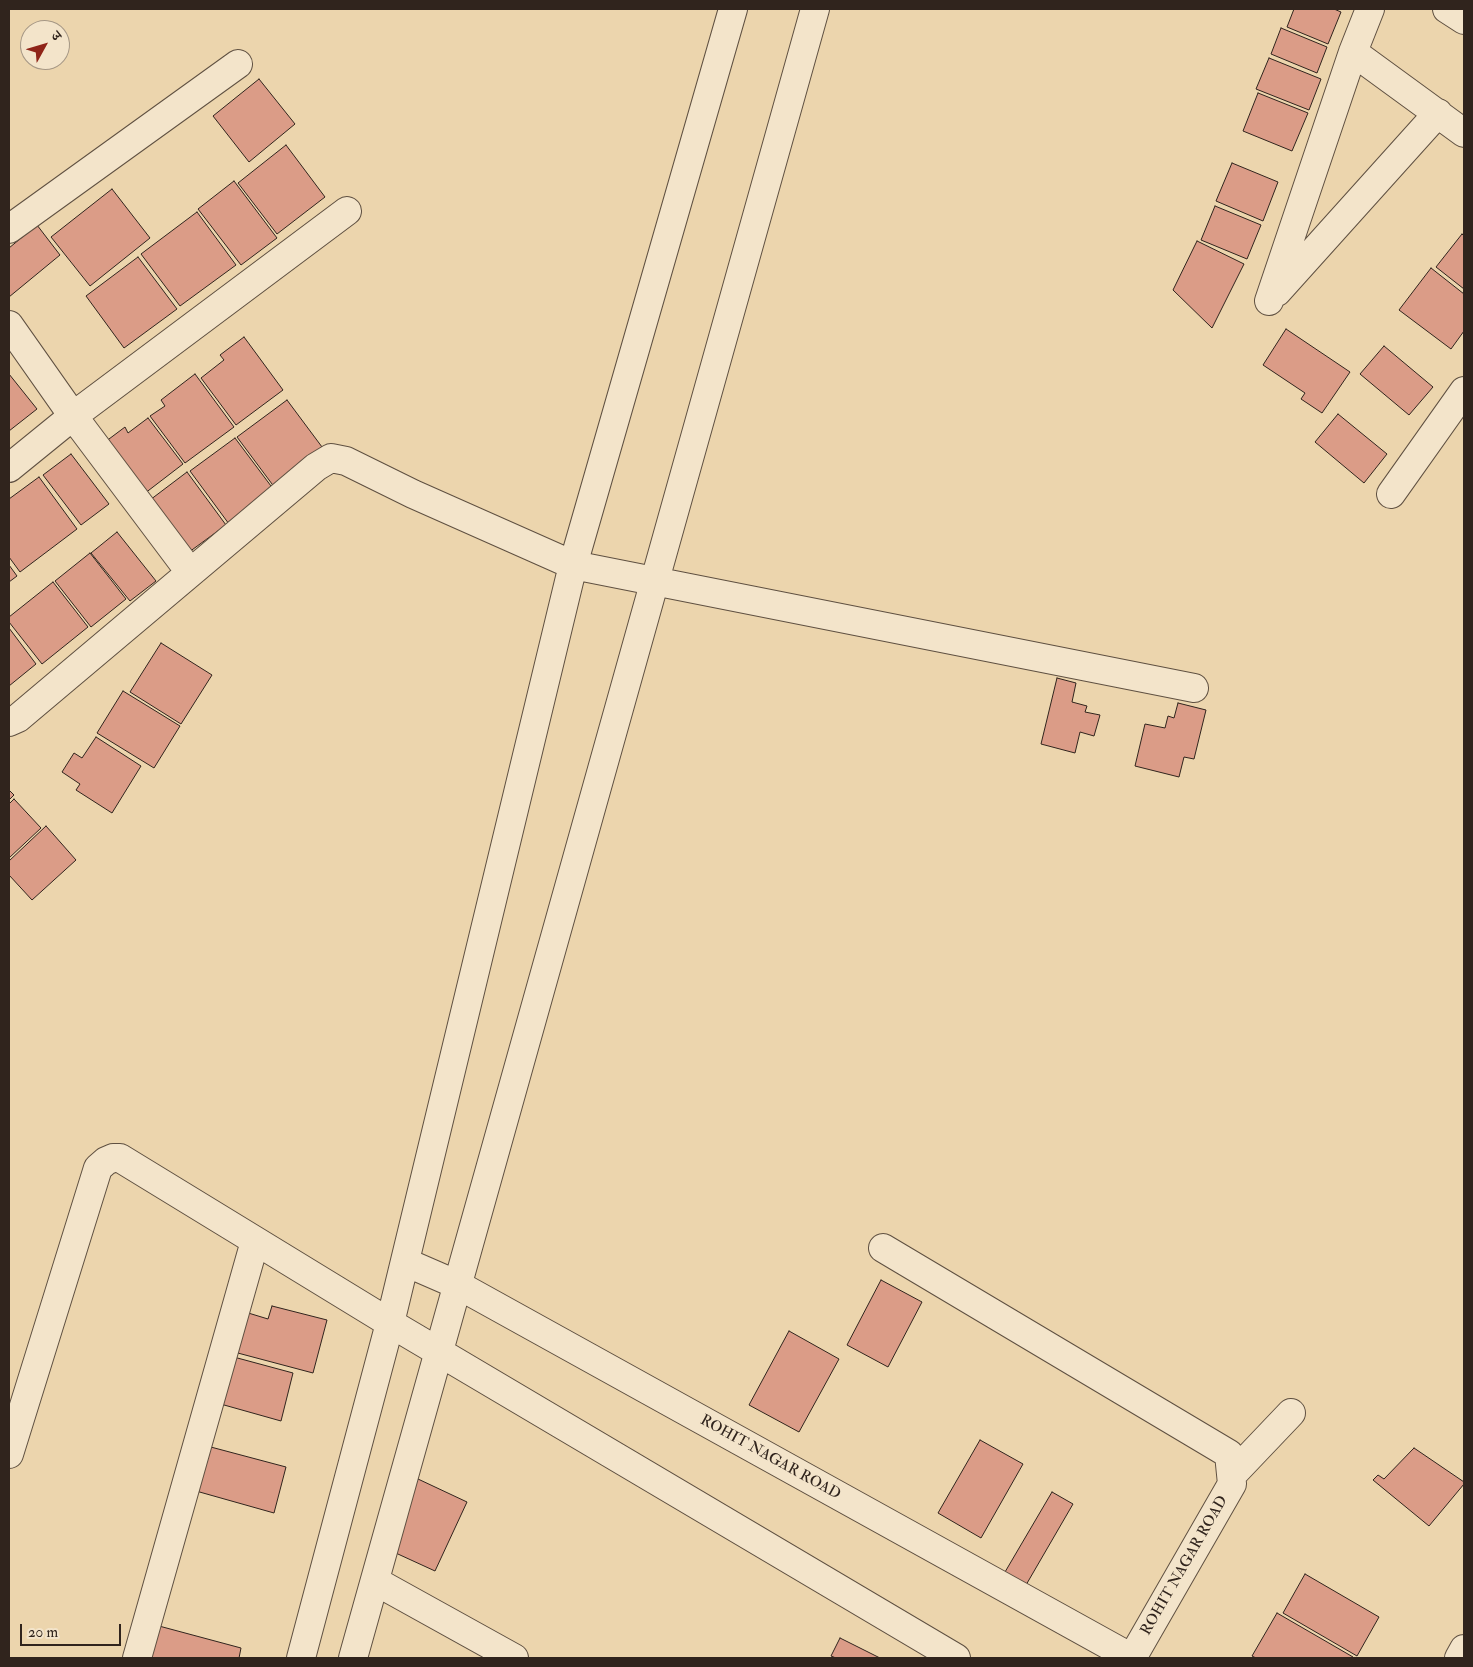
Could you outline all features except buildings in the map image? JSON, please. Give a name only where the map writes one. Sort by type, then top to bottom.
[{"type":"street","points":[[301,1658],[390,1323],[573,565],[732,9]]},
{"type":"street","points":[[354,1658],[815,9]]},
{"type":"street","points":[[1370,9],[1353,52],[1269,301],[1438,113]]},
{"type":"street","points":[[1448,9],[1464,20]]},
{"type":"street","points":[[1353,52],[1464,134]]},
{"type":"street","points":[[9,229],[238,64]]},
{"type":"street","points":[[9,468],[73,416],[347,211]]},
{"type":"street","points":[[9,325],[73,416],[190,572]]},
{"type":"street","points":[[1391,494],[1463,396]]},
{"type":"street","points":[[9,722],[18,718],[316,467],[331,458],[346,461],[405,490],[573,565],[1194,688]]},
{"type":"street","points":[[9,1454],[98,1168],[106,1161],[120,1158],[390,1323],[956,1658]]},
{"type":"street","points":[[137,1658],[255,1240]]},
{"type":"street","points":[[883,1248],[1230,1454],[1232,1475]]},
{"type":"street","name":"ROHIT NAGAR ROAD","points":[[405,1262],[458,1285],[1132,1658],[1232,1484],[1232,1475]]},
{"type":"street","points":[[1232,1475],[1291,1412]]},
{"type":"street","points":[[375,1580],[514,1658]]},
{"type":"street","points":[[1458,1658],[1464,1649]]}]
